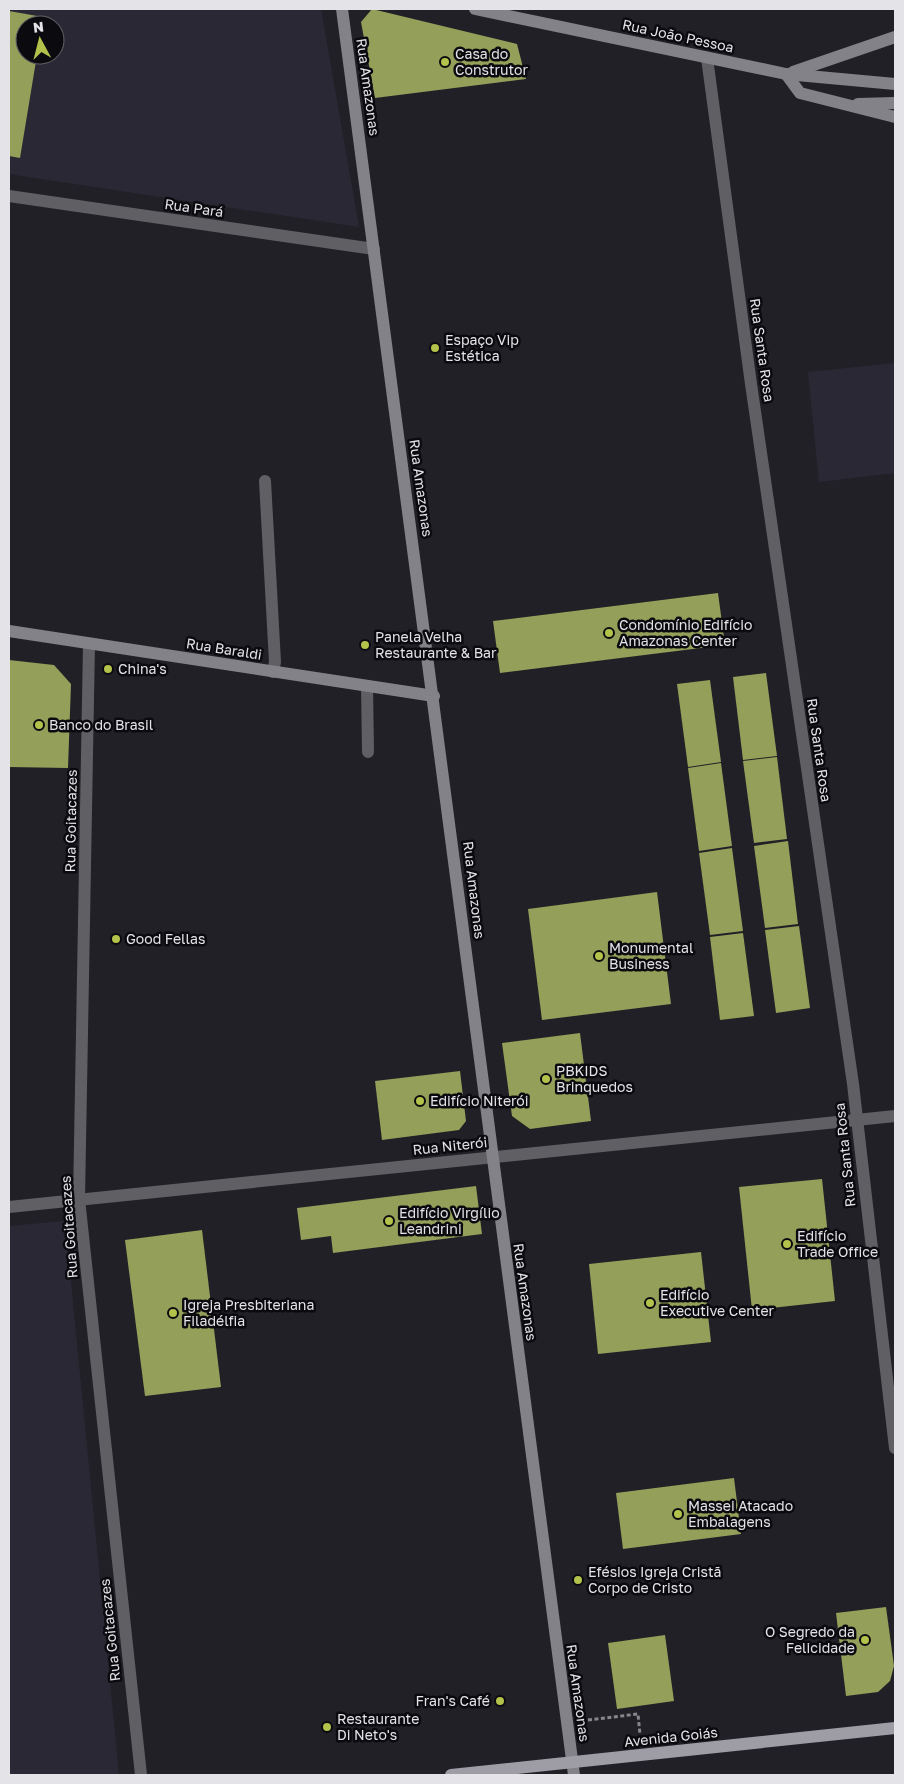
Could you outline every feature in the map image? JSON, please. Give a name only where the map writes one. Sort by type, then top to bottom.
[{"type":"main road","name":"Avenida Goiás","points":[[451,1775],[573,1769],[643,1755],[895,1728]]},
{"type":"street","name":"Rua Amazonas","points":[[342,9],[434,696],[492,1156],[573,1769]]},
{"type":"street","name":"Rua João Pessoa","points":[[475,9],[786,74],[895,84]]},
{"type":"street","points":[[895,37],[830,61],[786,74],[800,93],[895,117]]},
{"type":"street","name":"Rua Santa Rosa","points":[[707,58],[754,403],[852,1084],[895,1448]]},
{"type":"street","points":[[840,104],[895,102]]},
{"type":"street","name":"Rua Pará","points":[[9,196],[374,249]]},
{"type":"street","points":[[265,481],[276,662],[273,672]]},
{"type":"street","name":"Rua Baraldi","points":[[9,631],[434,696]]},
{"type":"street","name":"Rua Goitacazes","points":[[89,644],[79,1199],[141,1775]]},
{"type":"street","points":[[368,686],[368,752]]},
{"type":"street","name":"Rua Niterói","points":[[9,1207],[895,1116]]},
{"type":"path","points":[[567,1723],[638,1714],[643,1755]]},
{"type":"shaded area","points":[[9,9],[321,9],[359,227],[9,174]]},
{"type":"shaded area","points":[[895,363],[895,473],[819,482],[808,372]]},
{"type":"shaded area","points":[[65,1221],[119,1775],[9,1775],[9,1226]]},
{"type":"building","name":"Casa do Construtor","points":[[372,9],[517,44],[526,79],[375,98],[361,22]]},
{"type":"building","points":[[9,11],[32,15],[15,15],[15,65],[35,65],[20,158],[9,156]]},
{"type":"building","name":"Condomínio Edifício Amazonas Center","points":[[718,593],[725,645],[500,673],[493,621]]},
{"type":"building","name":"Banco do Brasil","points":[[9,660],[54,665],[71,684],[68,768],[9,767]]},
{"type":"building","points":[[766,673],[777,756],[743,760],[733,677]]},
{"type":"building","points":[[710,680],[721,762],[688,767],[677,684]]},
{"type":"building","points":[[777,757],[787,839],[754,843],[743,761]]},
{"type":"building","points":[[721,763],[732,846],[699,851],[688,768]]},
{"type":"building","points":[[788,841],[798,924],[765,928],[754,846]]},
{"type":"building","points":[[732,848],[743,931],[710,935],[699,853]]},
{"type":"building","name":"Monumental Business","points":[[657,892],[671,1004],[542,1020],[528,909]]},
{"type":"building","points":[[799,926],[810,1008],[776,1013],[765,930]]},
{"type":"building","points":[[743,933],[754,1016],[720,1020],[710,937]]},
{"type":"building","name":"PBKIDS Brinquedos","points":[[580,1033],[591,1121],[530,1129],[512,1116],[502,1043]]},
{"type":"building","name":"Edifício Niterói","points":[[460,1071],[466,1121],[459,1130],[382,1140],[375,1081]]},
{"type":"building","name":"Edifício Trade Office","points":[[822,1179],[835,1301],[752,1310],[739,1187]]},
{"type":"building","name":"Edifício Virgílio Leandrini","points":[[476,1186],[482,1234],[333,1253],[331,1236],[301,1240],[297,1208]]},
{"type":"building","name":"Igreja Presbiteriana Filadélfia","points":[[202,1230],[221,1387],[145,1396],[125,1240]]},
{"type":"building","name":"Edifício Executive Center","points":[[701,1252],[711,1342],[598,1354],[589,1264]]},
{"type":"building","name":"Massei Atacado Embalagens","points":[[734,1478],[741,1534],[623,1549],[616,1493]]},
{"type":"building","name":"O Segredo da Felicidade","points":[[886,1607],[894,1666],[890,1681],[878,1692],[846,1696],[836,1613]]},
{"type":"building","points":[[665,1635],[674,1701],[617,1709],[608,1643]]},
{"type":"place","name":"Casa do Construtor","points":[[445,62]]},
{"type":"place","name":"Espaço Vip Estética","points":[[435,348]]},
{"type":"place","name":"Condomínio Edifício Amazonas Center","points":[[609,633]]},
{"type":"place","name":"Panela Velha Restaurante & Bar","points":[[365,645]]},
{"type":"place","name":"China's","points":[[108,669]]},
{"type":"place","name":"Banco do Brasil","points":[[39,725]]},
{"type":"place","name":"Good Fellas","points":[[116,939]]},
{"type":"place","name":"Monumental Business","points":[[599,956]]},
{"type":"place","name":"PBKIDS Brinquedos","points":[[546,1079]]},
{"type":"place","name":"Edifício Niterói","points":[[420,1101]]},
{"type":"place","name":"Edifício Virgílio Leandrini","points":[[389,1221]]},
{"type":"place","name":"Edifício Trade Office","points":[[787,1244]]},
{"type":"place","name":"Edifício Executive Center","points":[[650,1303]]},
{"type":"place","name":"Igreja Presbiteriana Filadélfia","points":[[173,1313]]},
{"type":"place","name":"Massei Atacado Embalagens","points":[[678,1514]]},
{"type":"place","name":"Efésios Igreja Cristã Corpo de Cristo","points":[[578,1580]]},
{"type":"place","name":"O Segredo da Felicidade","points":[[865,1640]]},
{"type":"place","name":"Fran's Café","points":[[500,1701]]},
{"type":"place","name":"Restaurante Di Neto's","points":[[327,1727]]}]
